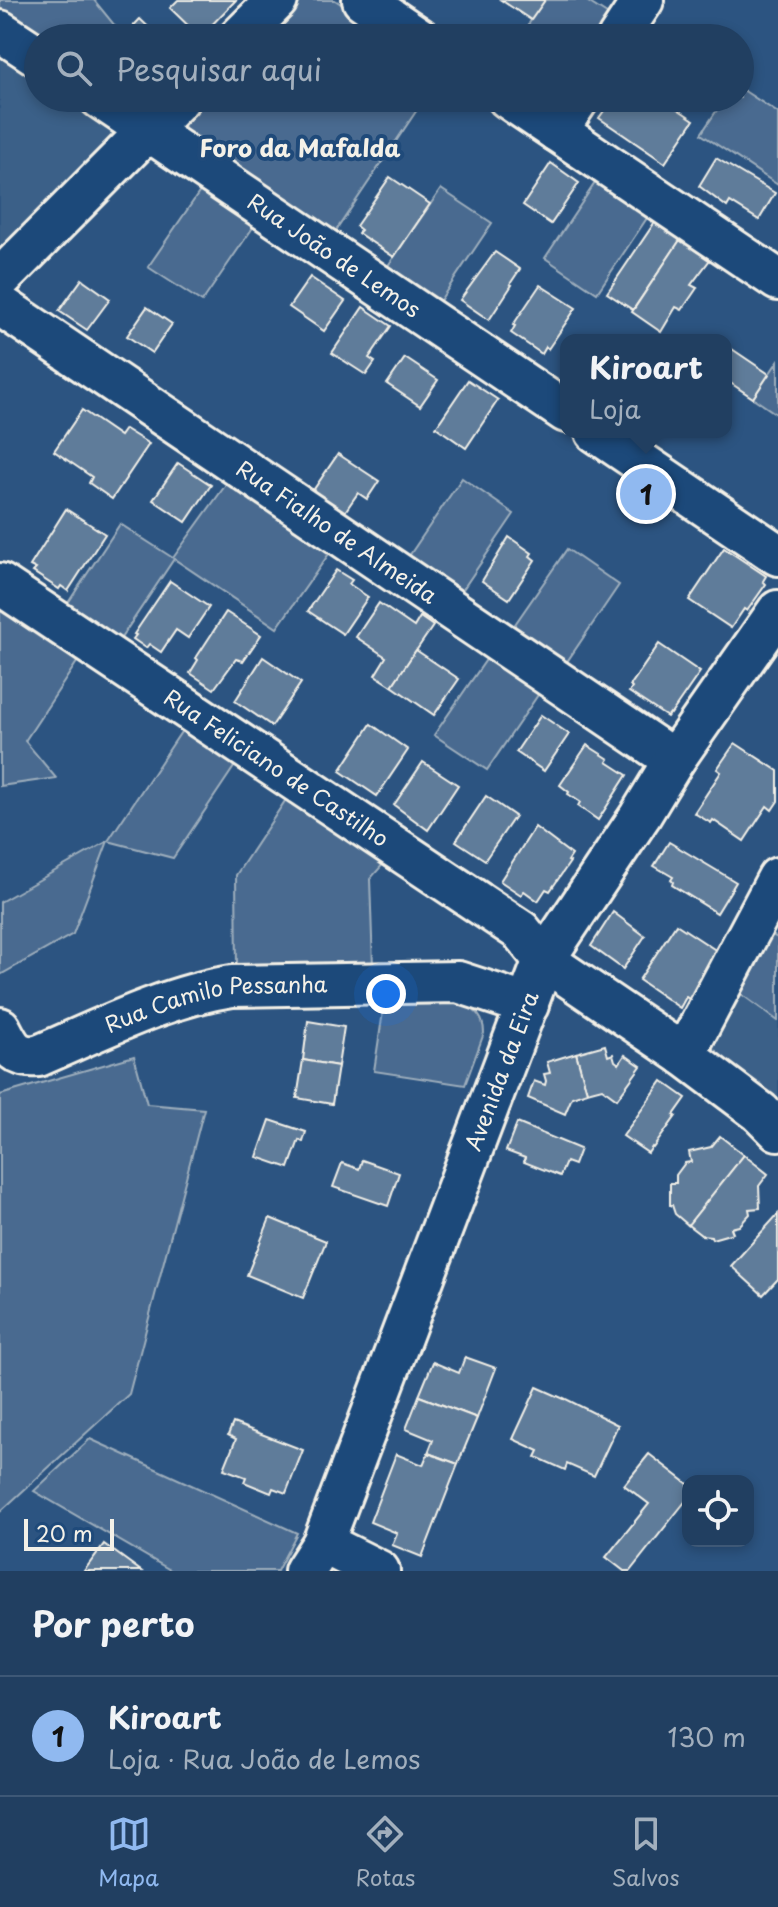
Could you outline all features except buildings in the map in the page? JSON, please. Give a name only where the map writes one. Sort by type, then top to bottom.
[{"type":"street","points":[[253,24],[277,0]]},
{"type":"street","points":[[363,0],[398,24]]},
{"type":"street","points":[[627,24],[643,0]]},
{"type":"street","points":[[0,31],[24,47]]},
{"type":"street","name":"Rua João de Lemos","points":[[121,112],[560,408]]},
{"type":"street","points":[[0,279],[166,112]]},
{"type":"street","points":[[529,112],[772,263]]},
{"type":"street","points":[[557,131],[570,112]]},
{"type":"street","name":"Rua Fialho de Almeida","points":[[0,305],[674,760]]},
{"type":"street","points":[[605,438],[778,555]]},
{"type":"street","name":"Rua Feliciano de Castilho","points":[[0,584],[521,931],[544,960],[684,1055],[760,1112],[778,1130]]},
{"type":"street","name":"Avenida da Eira","points":[[314,1557],[544,960],[674,760],[778,611]]},
{"type":"street","points":[[684,1055],[778,878]]},
{"type":"street","name":"Rua Camilo Pessanha","points":[[4,1037],[15,1053],[26,1057],[38,1056],[180,997],[232,986],[458,982],[528,1005]]},
{"type":"street","points":[[314,1557],[379,1571]]},
{"type":"shaded area","points":[[0,0],[94,0],[114,24],[24,24],[24,28],[0,12]]},
{"type":"shaded area","points":[[297,0],[335,0],[371,24],[274,24]]},
{"type":"shaded area","points":[[545,0],[585,0],[610,16],[605,24],[529,24]]},
{"type":"shaded area","points":[[0,51],[24,67],[24,112],[92,112],[121,131],[0,253]]},
{"type":"shaded area","points":[[754,97],[778,113],[778,185],[701,134],[716,112],[754,112]]},
{"type":"shaded area","points":[[187,112],[416,112],[333,235],[185,136],[184,115]]},
{"type":"shaded area","points":[[599,177],[651,212],[597,293],[545,258]]},
{"type":"shaded area","points":[[203,187],[256,223],[202,302],[148,267]]},
{"type":"shaded area","points":[[441,189],[492,223],[437,305],[385,270]]},
{"type":"shaded area","points":[[778,361],[778,415],[753,398]]},
{"type":"shaded area","points":[[462,478],[514,514],[459,595],[407,559]]},
{"type":"shaded area","points":[[230,479],[333,548],[277,628],[174,559],[119,641],[66,606],[120,524],[173,558]]},
{"type":"shaded area","points":[[567,549],[619,585],[564,666],[511,630]]},
{"type":"shaded area","points":[[0,602],[81,656],[25,741],[56,778],[0,786]]},
{"type":"shaded area","points":[[490,654],[542,689],[487,770],[434,735]]},
{"type":"shaded area","points":[[185,726],[238,761],[173,858],[108,841]]},
{"type":"shaded area","points":[[289,795],[386,861],[370,879],[373,967],[237,969],[236,875]]},
{"type":"shaded area","points":[[108,841],[73,934],[0,975],[0,902]]},
{"type":"shaded area","points":[[768,933],[778,938],[778,1021],[737,991]]},
{"type":"shaded area","points":[[737,991],[778,1021],[778,1097],[711,1048],[711,1039]]},
{"type":"shaded area","points":[[456,1003],[476,1013],[482,1021],[484,1033],[465,1085],[374,1071],[384,1005]]},
{"type":"shaded area","points":[[134,1056],[147,1104],[204,1109],[129,1394],[0,1512],[0,1095]]},
{"type":"shaded area","points":[[90,1439],[297,1533],[277,1571],[172,1571],[34,1491]]},
{"type":"place","name":"Kiroart","points":[[646,494]]},
{"type":"district","name":"Foro da Mafalda","points":[[300,149]]}]
